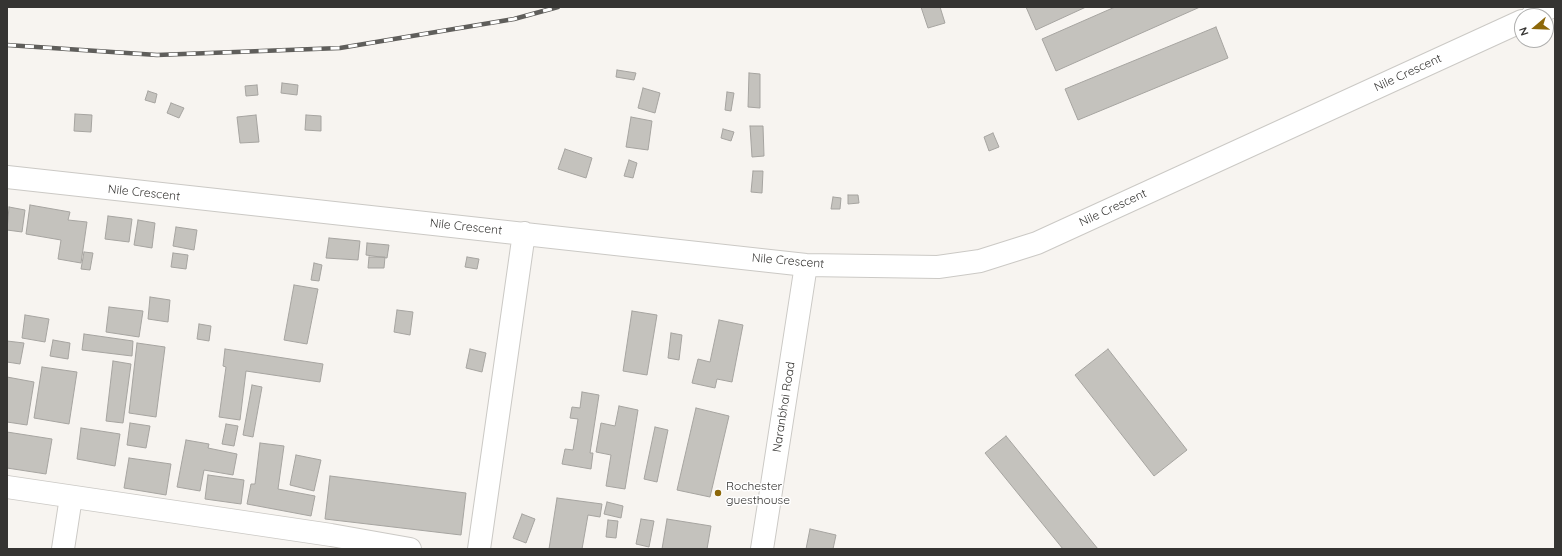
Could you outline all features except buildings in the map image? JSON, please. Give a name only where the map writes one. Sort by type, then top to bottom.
[{"type":"street","name":"Nile Crescent","points":[[7,177],[806,264],[938,267],[980,261],[1037,244],[1514,24]]},
{"type":"street","points":[[479,549],[524,233]]},
{"type":"street","name":"Naranbhai Road","points":[[762,549],[806,264]]},
{"type":"street","points":[[7,487],[331,535],[410,549]]},
{"type":"street","points":[[63,549],[71,497]]},
{"type":"railway","points":[[7,45],[157,55],[340,48],[514,19],[558,7]]},
{"type":"place","name":"Rochester guesthouse","points":[[718,493]]}]
